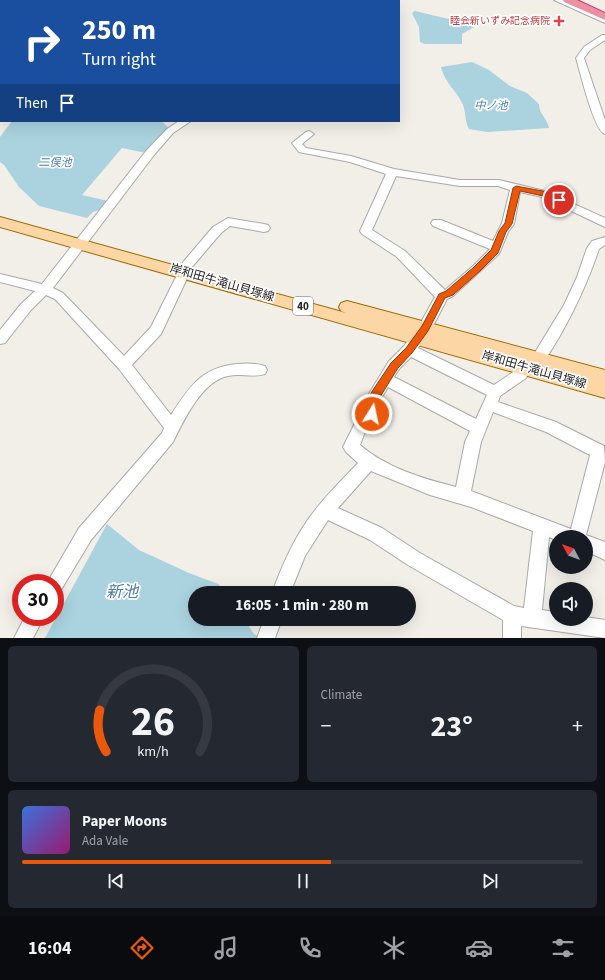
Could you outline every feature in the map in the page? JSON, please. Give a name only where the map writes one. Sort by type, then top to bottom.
[{"type":"highway","points":[[568,0],[605,17]]},
{"type":"highway","points":[[579,0],[605,12]]},
{"type":"main road","name":"岸和田牛滝山貝塚線","points":[[0,213],[83,240],[186,268],[417,339],[524,367],[605,391]]},
{"type":"main road","name":"岸和田牛滝山貝塚線","points":[[0,222],[83,240]]},
{"type":"main road","name":"岸和田牛滝山貝塚線","points":[[417,339],[538,359],[605,377]]},
{"type":"street","points":[[558,0],[605,21]]},
{"type":"street","points":[[605,37],[584,51],[580,58],[598,115],[605,131]]},
{"type":"street","points":[[0,339],[26,307],[45,289],[150,153],[177,123]]},
{"type":"street","points":[[309,134],[297,144],[303,150],[339,158],[351,159],[392,172],[460,183],[499,183],[545,194],[605,224]]},
{"type":"street","points":[[392,172],[366,231],[401,254],[442,296]]},
{"type":"street","points":[[516,188],[508,224],[503,231],[491,257],[450,293],[442,296],[417,339],[394,365],[375,396],[372,414],[360,428],[351,447],[369,462],[389,472],[430,488],[462,496],[552,530]]},
{"type":"street","points":[[124,365],[156,330],[186,268],[217,230],[228,222],[264,228]]},
{"type":"street","points":[[437,223],[497,246]]},
{"type":"street","points":[[538,359],[554,336],[580,283],[593,248],[596,244],[605,241]]},
{"type":"street","points":[[0,278],[45,289],[59,296],[124,365],[172,427]]},
{"type":"street","points":[[417,339],[493,398],[602,453],[578,530]]},
{"type":"street","points":[[462,496],[473,442],[493,398],[521,374],[524,367]]},
{"type":"street","points":[[61,574],[85,534],[168,437],[172,427],[195,391],[207,378],[226,370],[245,368],[260,370]]},
{"type":"street","points":[[386,379],[479,428]]},
{"type":"street","points":[[284,586],[300,547],[325,510],[369,462]]},
{"type":"street","points":[[325,510],[376,534],[414,559],[512,615],[605,630]]},
{"type":"street","points":[[532,618],[542,526]]},
{"type":"street","points":[[593,546],[605,551]]},
{"type":"street","points":[[512,615],[512,638]]},
{"type":"street","points":[[23,638],[30,626]]},
{"type":"street","points":[[266,638],[270,626]]},
{"type":"water","points":[[415,11],[470,24],[474,27],[462,34],[462,44],[425,44],[420,42],[419,27],[412,13]]},
{"type":"water","name":"中ノ池","points":[[472,62],[489,70],[510,86],[527,93],[539,104],[540,111],[547,121],[549,128],[487,132],[469,129],[463,105],[445,77],[441,67]]},
{"type":"water","name":"二俣池","points":[[11,122],[162,122],[169,128],[146,153],[122,148],[82,195],[108,201],[102,209],[93,212],[87,218],[39,206],[19,187],[4,165],[0,162],[0,137]]},
{"type":"water","name":"新池","points":[[107,524],[139,550],[220,586],[188,586],[188,626],[249,626],[254,634],[260,638],[45,638],[52,626],[64,626],[64,603]]},
{"type":"place","name":"睦会新いずみ記念病院","points":[[559,21]]},
{"type":"route","points":[[372,414],[375,396],[394,365],[418,339],[442,296],[450,293],[491,257],[495,251],[503,231],[508,224],[516,188],[532,190],[559,200]]}]
